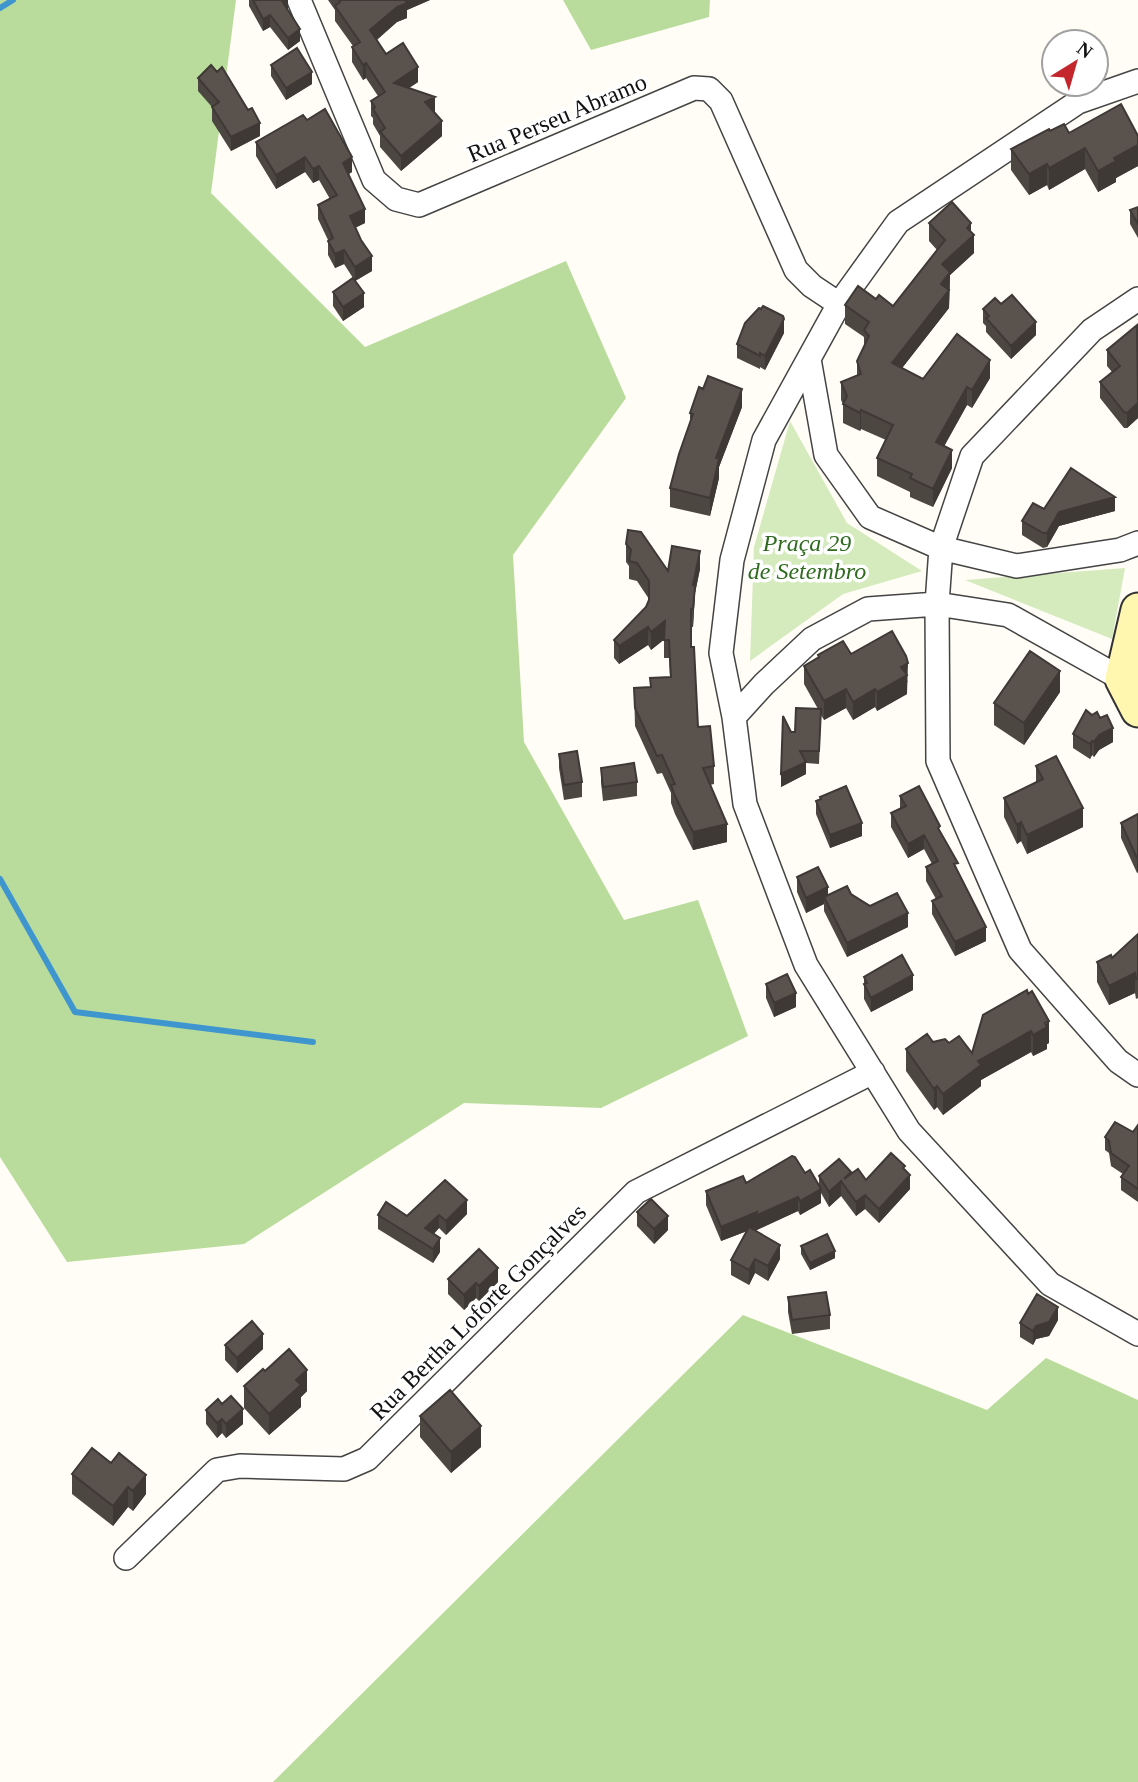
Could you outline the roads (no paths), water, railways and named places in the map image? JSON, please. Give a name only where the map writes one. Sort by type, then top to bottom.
[{"type":"street","name":"Rua Perseu Abramo","points":[[299,0],[374,180],[396,199],[419,205],[694,88],[709,89],[720,101],[796,270],[812,286],[839,304]]},
{"type":"street","points":[[1138,81],[1078,102],[898,222],[839,304],[764,440],[732,560],[721,653],[734,717],[745,804],[806,965],[909,1130],[1050,1284],[1138,1334]]},
{"type":"street","points":[[1138,299],[1091,330],[972,456],[941,548],[937,604],[938,761],[1020,950],[1118,1061],[1138,1075]]},
{"type":"street","points":[[808,359],[826,455],[870,517],[941,548],[1017,566],[1120,550],[1138,543]]},
{"type":"street","points":[[734,717],[811,639],[868,609],[937,604],[1008,615],[1122,679],[1138,710]]},
{"type":"street","points":[[1122,679],[1138,610]]},
{"type":"street","name":"Rua Bertha Loforte Gonçalves","points":[[127,1558],[217,1470],[240,1466],[344,1469],[367,1459],[636,1192],[873,1072]]},
{"type":"waterway","points":[[0,8],[13,0]]},
{"type":"waterway","points":[[0,879],[75,1012],[313,1042]]},
{"type":"park label","name":"Praça 29 de Setembro","points":[[807,557]]}]
